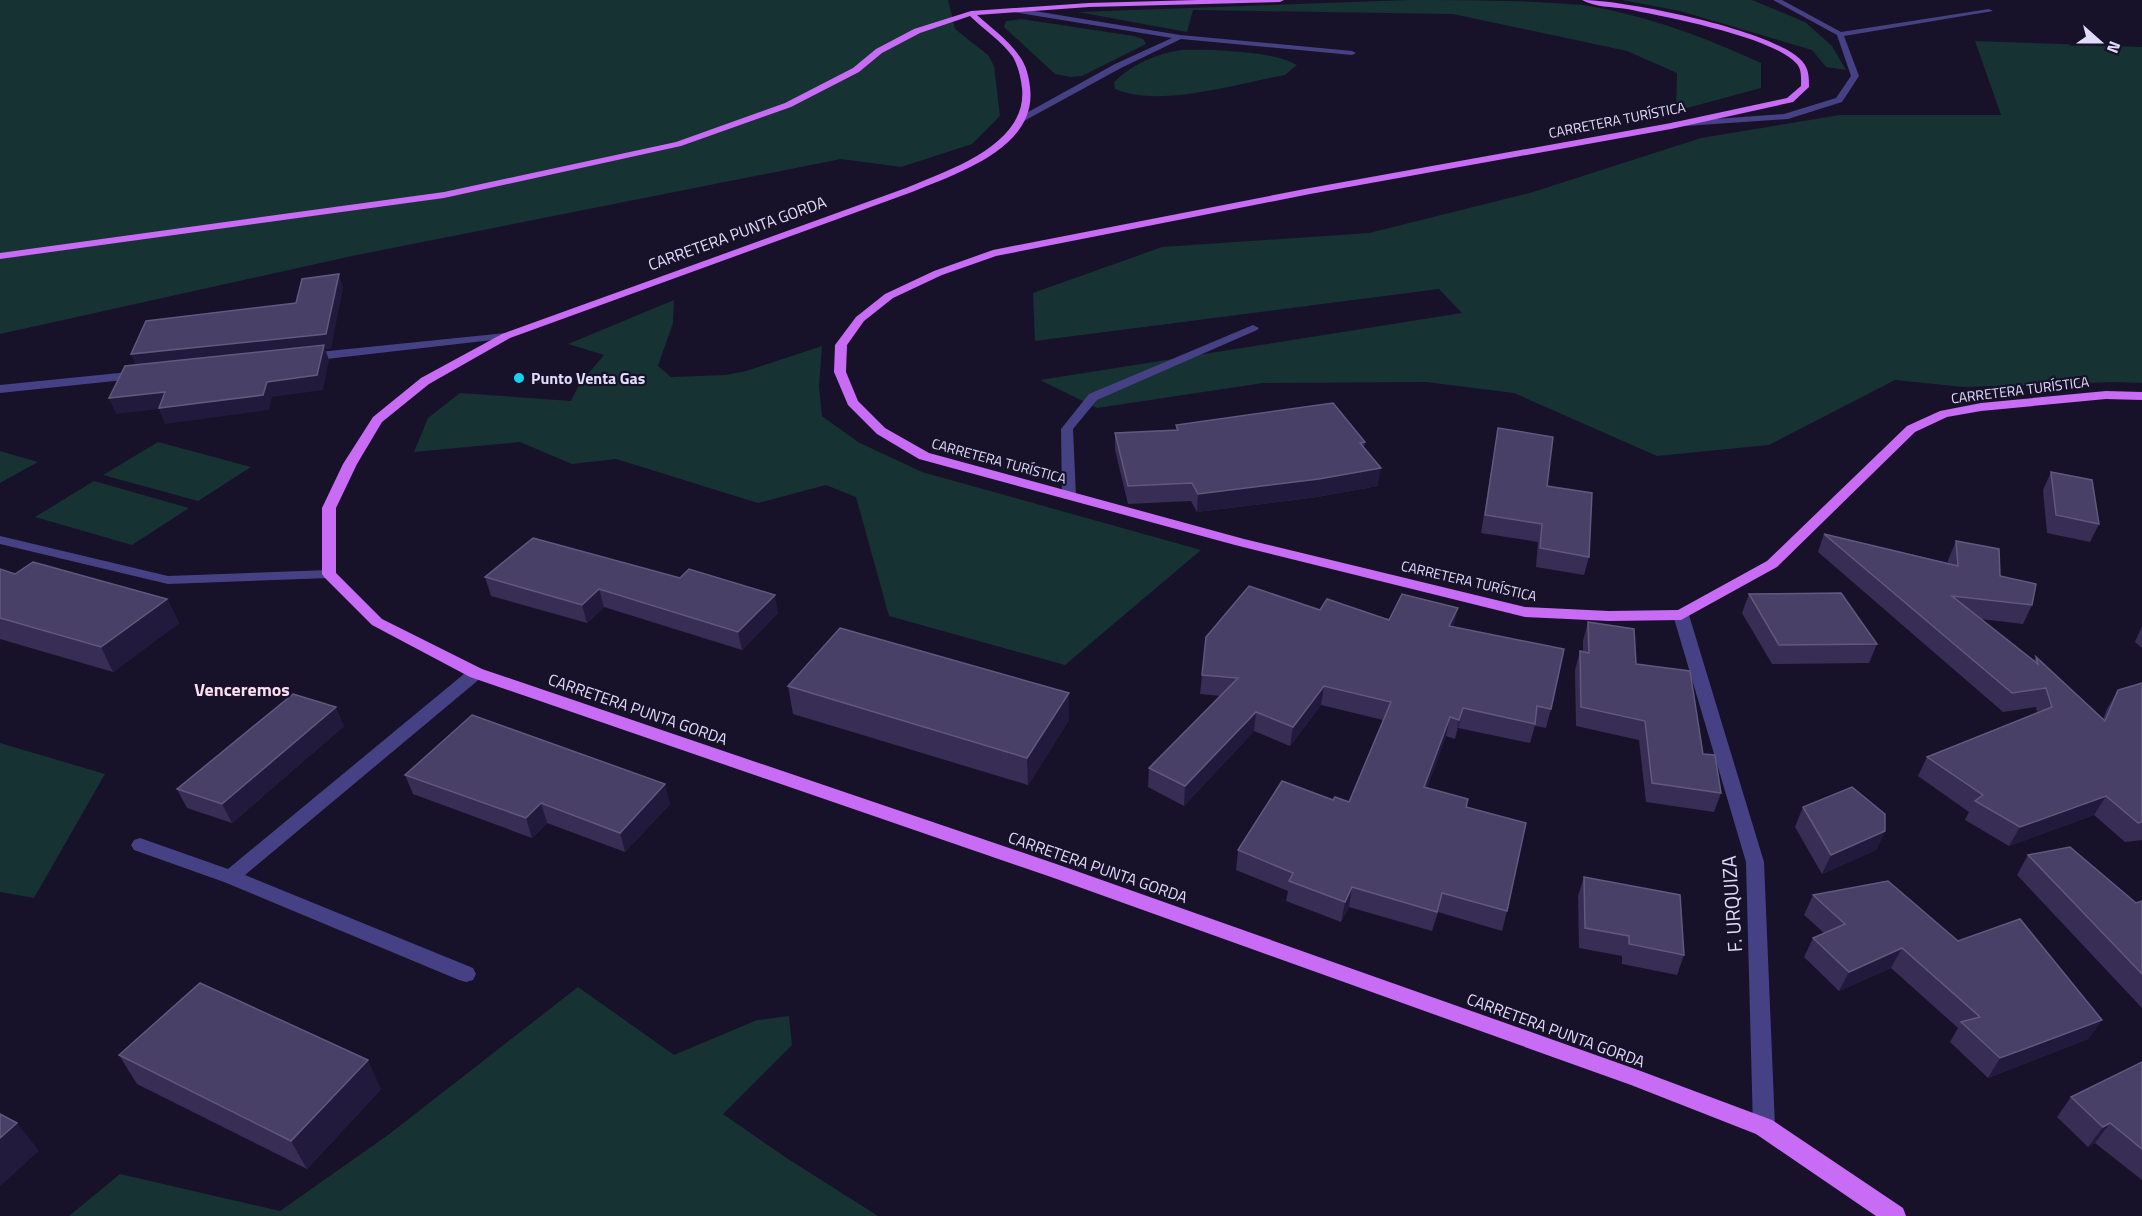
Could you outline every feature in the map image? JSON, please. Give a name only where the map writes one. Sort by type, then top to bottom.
[{"type":"main road","points":[[1018,0],[1089,5]]},
{"type":"main road","points":[[0,256],[444,195],[678,144],[788,105],[856,70],[879,51],[917,31],[972,10],[1280,0]]},
{"type":"main road","name":"CARRETERA TURÍSTICA","points":[[1586,0],[1654,13],[1778,48],[1797,60],[1805,71],[1805,87],[1790,100],[1671,126],[1310,190],[993,253],[938,273],[889,296],[860,319],[841,345],[840,372],[852,402],[881,430],[924,456],[1240,542],[1526,612],[1609,616],[1681,615],[1772,564],[1911,429],[1944,414],[1981,407],[2106,395],[2142,396]]},
{"type":"main road","points":[[972,10],[1017,56],[1029,94],[1024,118]]},
{"type":"main road","name":"CARRETERA PUNTA GORDA","points":[[1024,118],[1009,138],[964,165],[909,190],[506,336],[425,381],[377,420],[350,464],[329,508],[328,574],[377,622],[476,673],[1058,872],[1627,1075],[1764,1127],[1895,1216]]},
{"type":"street","points":[[1777,0],[1840,34],[1989,11]]},
{"type":"street","points":[[1016,10],[1180,37],[1352,53]]},
{"type":"street","points":[[1671,126],[1785,117],[1839,100],[1855,76],[1840,34]]},
{"type":"street","points":[[1024,118],[1118,66],[1180,37]]},
{"type":"street","points":[[1069,496],[1067,429],[1093,397],[1253,328]]},
{"type":"street","points":[[294,358],[506,336]]},
{"type":"street","points":[[0,389],[153,373]]},
{"type":"street","points":[[0,540],[168,580],[328,574]]},
{"type":"street","name":"F. URQUIZA","points":[[1681,615],[1755,862],[1764,1127]]},
{"type":"street","points":[[231,877],[476,673]]},
{"type":"street","points":[[140,846],[231,877],[466,974]]},
{"type":"green space","points":[[0,0],[948,0],[955,29],[988,55],[994,66],[1000,116],[972,144],[901,167],[841,159],[352,256],[0,334]]},
{"type":"green space","points":[[1409,0],[1562,3],[1606,9],[1696,36],[1761,63],[1761,88],[1676,111],[1677,73],[1627,51],[1453,14],[1193,10],[1187,32],[1078,12]]},
{"type":"green space","points":[[1622,0],[1752,0],[1805,22],[1832,46],[1846,70],[1826,67],[1812,50],[1680,11]]},
{"type":"green space","points":[[1021,19],[1134,36],[1143,39],[1146,44],[1082,76],[1071,77],[1055,74],[1004,27],[1006,21]]},
{"type":"green space","points":[[1975,41],[2142,47],[2142,383],[1963,387],[1895,380],[1769,445],[1657,456],[1514,393],[1426,382],[1263,383],[1097,408],[1040,380],[1462,313],[1439,289],[1035,341],[1033,293],[1162,247],[1369,233],[1533,192],[1701,138],[1840,115],[2001,115]]},
{"type":"green space","points":[[1181,50],[1258,54],[1287,60],[1297,65],[1285,75],[1199,92],[1154,96],[1115,89],[1114,82],[1137,65],[1153,57]]},
{"type":"green space","points":[[674,300],[673,323],[658,366],[671,377],[726,375],[746,371],[822,346],[819,387],[822,416],[858,442],[922,472],[1201,550],[1065,665],[889,616],[856,497],[826,485],[758,503],[616,459],[572,464],[520,442],[414,452],[428,418],[460,393],[571,401],[580,383],[604,355],[568,344]]},
{"type":"green space","points":[[158,442],[251,467],[198,501],[103,475]]},
{"type":"green space","points":[[0,451],[38,462],[0,483]]},
{"type":"green space","points":[[94,481],[189,508],[132,545],[35,517]]},
{"type":"green space","points":[[0,743],[105,774],[34,898],[0,892]]},
{"type":"green space","points":[[578,987],[674,1055],[757,1020],[789,1016],[792,1045],[723,1114],[785,1157],[878,1216],[69,1216],[120,1174],[280,1211],[388,1135]]},
{"type":"building","points":[[339,274],[326,334],[131,354],[146,321],[296,303],[302,279]]},
{"type":"building","points":[[324,345],[317,375],[267,382],[263,395],[159,408],[165,392],[109,398],[125,366]]},
{"type":"building","points":[[1333,403],[1365,442],[1360,443],[1381,468],[1319,479],[1198,494],[1192,483],[1128,486],[1115,433],[1178,430],[1176,425]]},
{"type":"building","points":[[1498,428],[1553,437],[1547,486],[1592,493],[1589,557],[1540,548],[1542,524],[1485,515]]},
{"type":"building","points":[[2051,472],[2092,480],[2099,524],[2056,515]]},
{"type":"building","points":[[1824,534],[1958,566],[1956,541],[1999,549],[2000,576],[2036,584],[2032,605],[1952,596],[2038,664],[2036,657],[2105,721],[2118,690],[2142,683],[2142,822],[2138,823],[2106,796],[2020,827],[1975,801],[1983,795],[1927,757],[2052,707],[2046,688],[2012,693]]},
{"type":"building","points":[[533,538],[680,578],[689,569],[775,595],[738,632],[599,589],[582,605],[485,577]]},
{"type":"building","points":[[33,562],[167,599],[101,647],[0,618],[0,569],[15,574]]},
{"type":"building","points":[[1249,586],[1320,610],[1327,599],[1389,620],[1402,594],[1458,608],[1449,626],[1564,649],[1551,709],[1537,706],[1535,724],[1463,708],[1459,720],[1450,717],[1424,787],[1468,799],[1466,807],[1526,823],[1507,911],[1442,893],[1437,912],[1352,887],[1345,902],[1289,881],[1293,873],[1238,850],[1282,781],[1333,800],[1335,797],[1349,802],[1391,702],[1324,686],[1293,727],[1256,712],[1185,786],[1149,768],[1238,678],[1202,675],[1206,637]]},
{"type":"building","points":[[1841,593],[1877,644],[1779,645],[1749,594]]},
{"type":"building","points":[[1588,622],[1634,629],[1636,664],[1690,671],[1703,754],[1715,755],[1721,793],[1652,783],[1645,721],[1581,707],[1580,651],[1589,653]]},
{"type":"building","points":[[840,628],[1069,693],[1027,758],[788,686]]},
{"type":"building","points":[[293,694],[336,707],[222,804],[177,789]]},
{"type":"building","points":[[472,715],[665,784],[620,833],[541,803],[526,818],[405,775]]},
{"type":"building","points":[[1852,787],[1885,814],[1885,831],[1831,855],[1803,807]]},
{"type":"building","points":[[2070,847],[2136,903],[2142,901],[2142,974],[2028,855]]},
{"type":"building","points":[[1584,877],[1680,895],[1684,955],[1629,944],[1629,936],[1585,928]]},
{"type":"building","points":[[1888,881],[1958,941],[2020,919],[2102,1020],[2000,1058],[1961,1022],[1980,1017],[1902,948],[1849,972],[1813,938],[1845,924],[1813,895]]},
{"type":"building","points":[[200,983],[368,1060],[291,1141],[119,1055]]},
{"type":"building","points":[[2142,1062],[2142,1149],[2110,1123],[2103,1127],[2071,1097]]},
{"type":"building","points":[[0,1114],[17,1123],[0,1138]]},
{"type":"place","name":"Punto Venta Gas","points":[[519,378]]},
{"type":"district","name":"Venceremos","points":[[242,690]]}]
